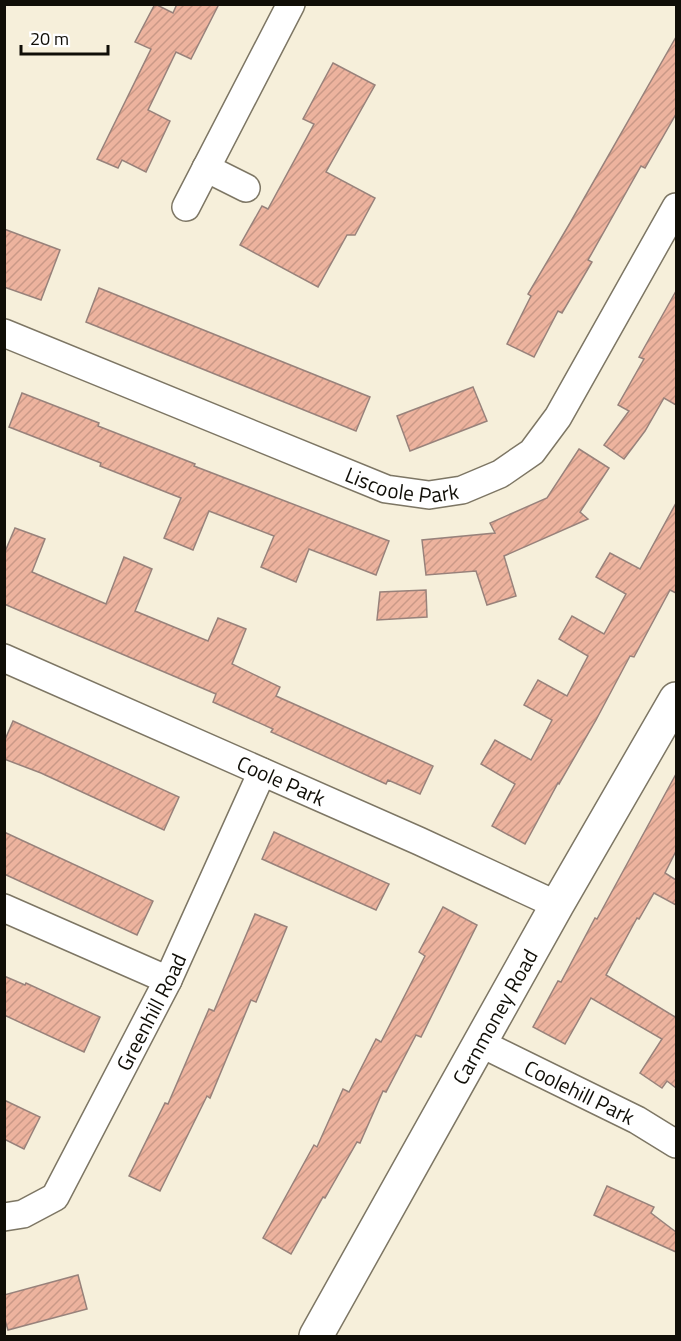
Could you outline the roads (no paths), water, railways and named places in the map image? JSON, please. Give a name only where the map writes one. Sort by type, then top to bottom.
[{"type":"street","points":[[186,207],[291,4]]},
{"type":"street","points":[[206,168],[246,188]]},
{"type":"street","name":"Liscoole Park","points":[[4,333],[386,489],[429,495],[462,490],[500,474],[532,452],[558,417],[676,207]]},
{"type":"street","name":"Coole Park","points":[[4,658],[419,841],[557,905]]},
{"type":"street","name":"Carnmoney Road","points":[[316,1336],[557,905],[676,699]]},
{"type":"street","name":"Greenhill Road","points":[[4,1217],[23,1214],[55,1197],[168,980],[262,772]]},
{"type":"street","points":[[4,908],[168,980]]},
{"type":"street","name":"Coolehill Park","points":[[480,1043],[637,1120],[676,1144]]}]
